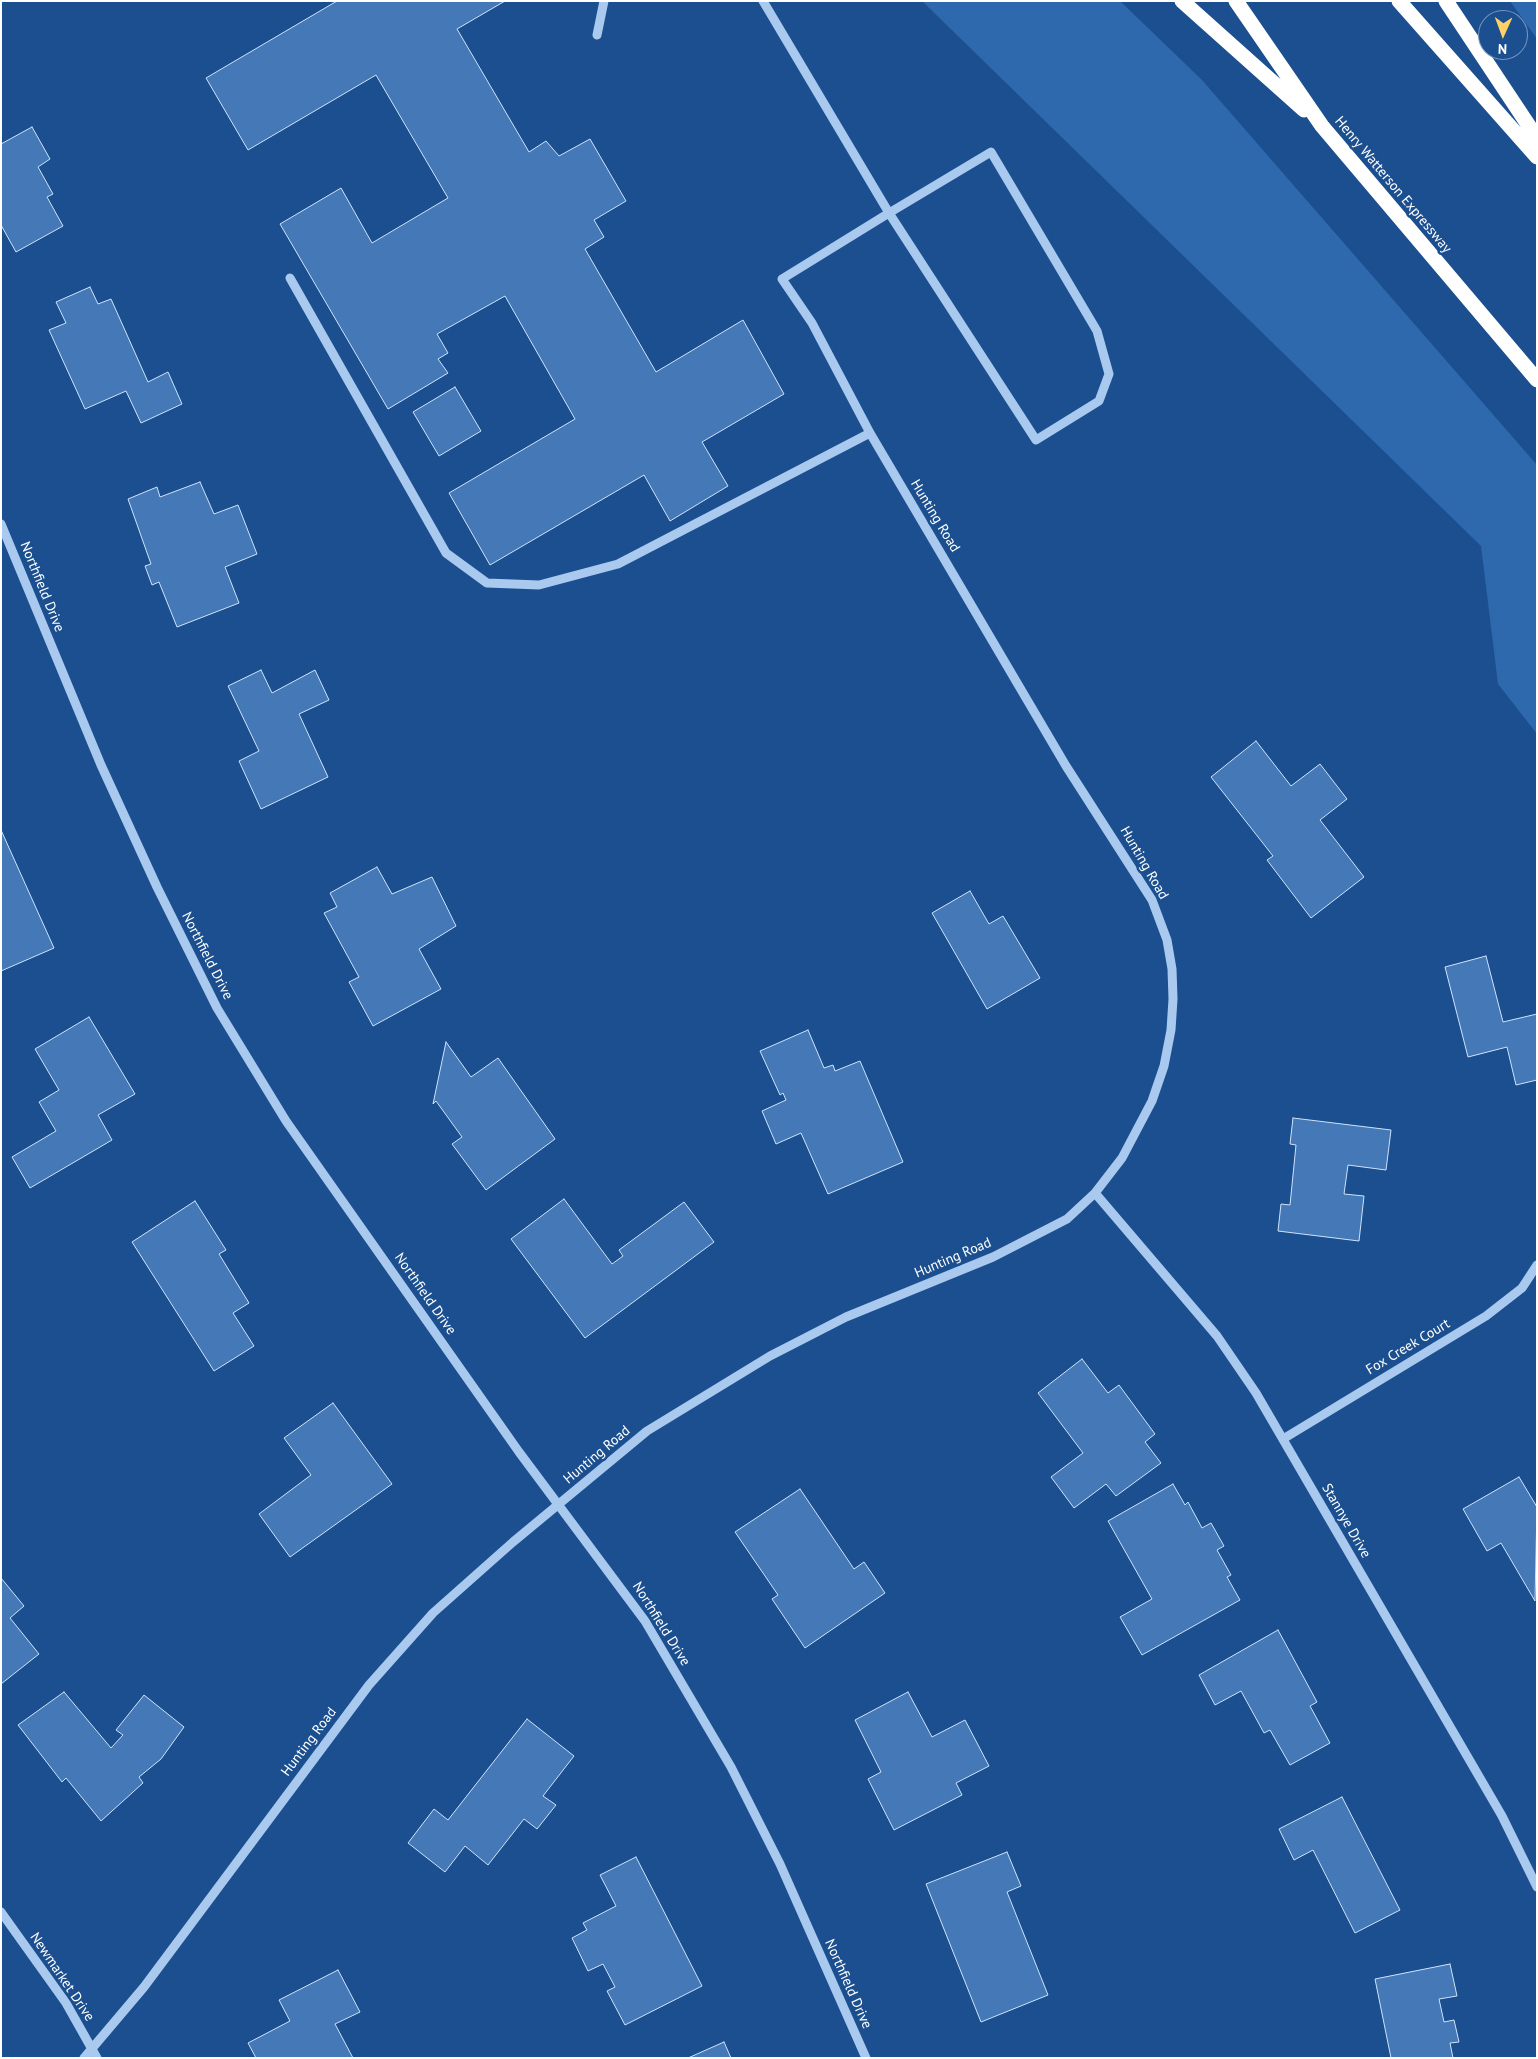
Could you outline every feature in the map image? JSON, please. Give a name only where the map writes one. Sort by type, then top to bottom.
[{"type":"highway","points":[[1182,1],[1322,126]]},
{"type":"highway","name":"Henry Watterson Expressway","points":[[1236,1],[1322,126],[1537,380]]},
{"type":"highway","points":[[1399,1],[1537,157]]},
{"type":"highway","points":[[1446,1],[1537,138]]},
{"type":"street","points":[[597,35],[604,1]]},
{"type":"street","points":[[763,1],[889,213],[1036,440],[1099,401],[1109,374],[1097,331],[991,152],[889,213]]},
{"type":"street","name":"Hunting Road","points":[[84,2058],[94,2054],[369,1685],[433,1613],[647,1431],[770,1356],[846,1317],[993,1257],[1068,1219],[1095,1194],[1122,1158],[1152,1101],[1164,1066],[1171,1030],[1173,999],[1172,969],[1167,940],[1152,900],[1066,766],[870,433],[812,323],[782,279],[889,213]]},
{"type":"street","points":[[290,278],[446,553],[487,583],[540,585],[618,564],[870,433]]},
{"type":"street","name":"Northfield Drive","points":[[1,524],[101,765],[157,887],[217,1008],[286,1121],[559,1505],[645,1621],[731,1767],[780,1864],[866,2058]]},
{"type":"street","name":"Stannye Drive","points":[[1095,1194],[1216,1336],[1256,1393],[1502,1816],[1537,1887]]},
{"type":"street","name":"Fox Creek Court","points":[[1283,1439],[1486,1316],[1522,1288],[1537,1266]]},
{"type":"street","name":"Newmarket Drive","points":[[1,1912],[66,2003],[94,2054]]},
{"type":"shaded area","points":[[922,1],[1120,1],[1202,80],[1537,465],[1537,734],[1498,684],[1481,546]]},
{"type":"shaded area","points":[[1510,1],[1537,1],[1537,39],[1528,26],[1528,10],[1516,10]]},
{"type":"building","points":[[337,1],[505,1],[457,29],[529,152],[546,141],[559,156],[590,139],[626,201],[594,220],[604,237],[585,249],[656,372],[743,320],[784,394],[702,442],[728,486],[670,521],[644,475],[490,565],[449,493],[575,419],[505,296],[437,334],[448,353],[438,359],[448,373],[388,409],[280,224],[341,188],[372,243],[448,198],[376,75],[248,150],[206,78]]},
{"type":"building","points":[[32,127],[50,159],[38,167],[53,194],[47,197],[63,226],[16,252],[1,225],[1,144]]},
{"type":"building","points":[[90,287],[98,304],[111,299],[148,382],[168,372],[182,404],[141,423],[126,391],[85,409],[49,330],[66,323],[56,302]]},
{"type":"building","points":[[455,387],[481,431],[439,456],[413,412]]},
{"type":"building","points":[[200,482],[214,514],[238,505],[257,554],[225,567],[239,603],[177,627],[159,582],[152,585],[145,566],[151,564],[128,499],[157,487],[160,497]]},
{"type":"building","points":[[261,670],[272,693],[315,670],[329,700],[299,714],[328,777],[261,809],[239,761],[259,751],[228,686]]},
{"type":"building","points":[[1256,741],[1291,786],[1320,764],[1347,799],[1320,820],[1364,877],[1311,918],[1267,860],[1273,856],[1211,777]]},
{"type":"building","points":[[1,830],[54,948],[1,971]]},
{"type":"building","points":[[377,867],[392,894],[432,877],[456,926],[419,949],[441,989],[373,1026],[349,982],[359,977],[324,913],[337,907],[330,893]]},
{"type":"building","points":[[970,891],[989,924],[1003,916],[1040,978],[987,1009],[932,913]]},
{"type":"building","points":[[1486,956],[1503,1022],[1537,1014],[1537,1080],[1516,1085],[1507,1047],[1468,1057],[1445,967]]},
{"type":"building","points":[[89,1017],[135,1094],[98,1115],[112,1140],[30,1188],[12,1157],[56,1131],[39,1102],[59,1090],[35,1049]]},
{"type":"building","points":[[808,1030],[824,1068],[833,1065],[835,1071],[860,1061],[903,1162],[828,1194],[801,1133],[776,1144],[762,1111],[786,1100],[783,1093],[780,1095],[760,1051]]},
{"type":"building","points":[[446,1042],[471,1077],[498,1058],[555,1139],[486,1190],[452,1144],[462,1137],[436,1101],[433,1104]]},
{"type":"building","points":[[1293,1118],[1391,1130],[1386,1170],[1348,1165],[1344,1194],[1364,1196],[1359,1241],[1278,1231],[1281,1204],[1290,1205],[1296,1145],[1290,1144]]},
{"type":"building","points":[[564,1199],[612,1264],[623,1256],[619,1250],[684,1202],[714,1242],[585,1338],[511,1239]]},
{"type":"building","points":[[195,1201],[226,1250],[219,1254],[249,1303],[233,1313],[254,1346],[214,1371],[132,1242]]},
{"type":"building","points":[[1082,1359],[1108,1393],[1119,1385],[1155,1434],[1145,1442],[1161,1463],[1116,1496],[1106,1484],[1074,1508],[1051,1477],[1083,1453],[1038,1393]]},
{"type":"building","points":[[333,1403],[392,1484],[290,1557],[259,1514],[311,1475],[284,1438]]},
{"type":"building","points":[[1519,1477],[1537,1507],[1535,1601],[1501,1543],[1487,1551],[1463,1509]]},
{"type":"building","points":[[1173,1484],[1185,1505],[1188,1502],[1202,1528],[1211,1523],[1224,1546],[1217,1550],[1231,1575],[1227,1577],[1240,1600],[1142,1655],[1120,1617],[1152,1599],[1108,1521]]},
{"type":"building","points":[[800,1489],[854,1569],[864,1562],[885,1593],[805,1648],[772,1599],[778,1595],[735,1532]]},
{"type":"building","points":[[1,1578],[24,1606],[10,1618],[39,1654],[1,1684]]},
{"type":"building","points":[[1278,1630],[1317,1702],[1310,1706],[1330,1743],[1290,1765],[1270,1730],[1264,1733],[1241,1691],[1215,1705],[1199,1675]]},
{"type":"building","points":[[64,1692],[111,1748],[123,1735],[116,1730],[144,1695],[184,1727],[161,1759],[139,1777],[143,1783],[101,1821],[66,1778],[62,1782],[18,1725]]},
{"type":"building","points":[[908,1692],[932,1737],[965,1720],[989,1766],[956,1783],[962,1795],[894,1830],[868,1779],[881,1772],[855,1720]]},
{"type":"building","points":[[527,1719],[574,1756],[543,1796],[556,1805],[537,1829],[524,1819],[488,1865],[465,1846],[445,1872],[408,1843],[434,1809],[448,1820]]},
{"type":"building","points":[[1342,1797],[1400,1910],[1355,1933],[1313,1850],[1294,1860],[1279,1829]]},
{"type":"building","points":[[1007,1852],[1021,1886],[1007,1892],[1048,1995],[981,2022],[926,1884]]},
{"type":"building","points":[[636,1857],[702,1986],[625,2025],[607,1991],[615,1987],[603,1964],[588,1971],[572,1938],[587,1930],[583,1923],[616,1906],[600,1875]]},
{"type":"building","points":[[1450,1964],[1457,1996],[1439,1999],[1444,2022],[1454,2020],[1459,2042],[1450,2043],[1453,2058],[1391,2058],[1375,1979]]},
{"type":"building","points":[[338,1970],[360,2012],[335,2024],[353,2058],[256,2058],[248,2043],[290,2021],[279,2000]]},
{"type":"building","points":[[724,2042],[731,2058],[688,2058]]}]
